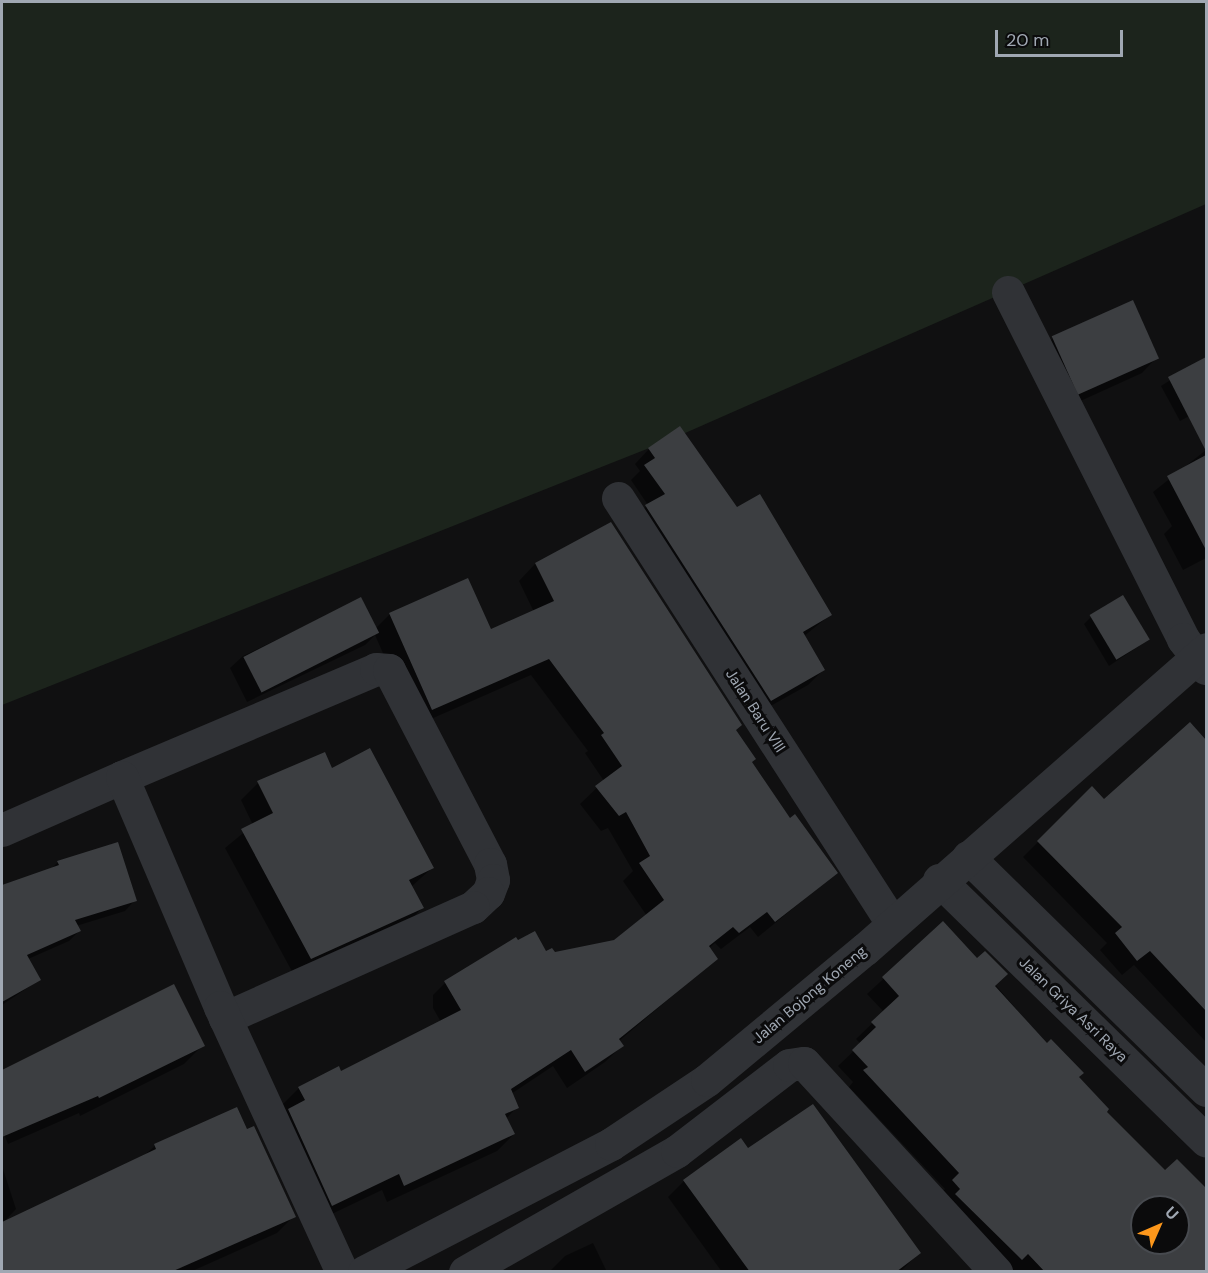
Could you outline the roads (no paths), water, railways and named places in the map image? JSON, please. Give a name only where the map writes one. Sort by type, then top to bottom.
[{"type":"street","points":[[1008,292],[1182,639],[1203,658]]},
{"type":"street","name":"Jalan Baru VIII","points":[[618,498],[892,923]]},
{"type":"street","name":"Jalan Bojong Koneng","points":[[364,1272],[651,1121],[768,1031],[939,880],[1203,658]]},
{"type":"street","points":[[2,830],[376,669],[389,670],[490,864],[490,886],[473,907],[225,1018]]},
{"type":"street","points":[[122,777],[225,1018],[342,1272]]},
{"type":"street","points":[[968,856],[1206,1090]]},
{"type":"street","name":"Jalan Griya Asri Raya","points":[[939,880],[1206,1141]]},
{"type":"street","points":[[465,1272],[668,1156],[789,1065],[804,1063],[980,1266]]}]
